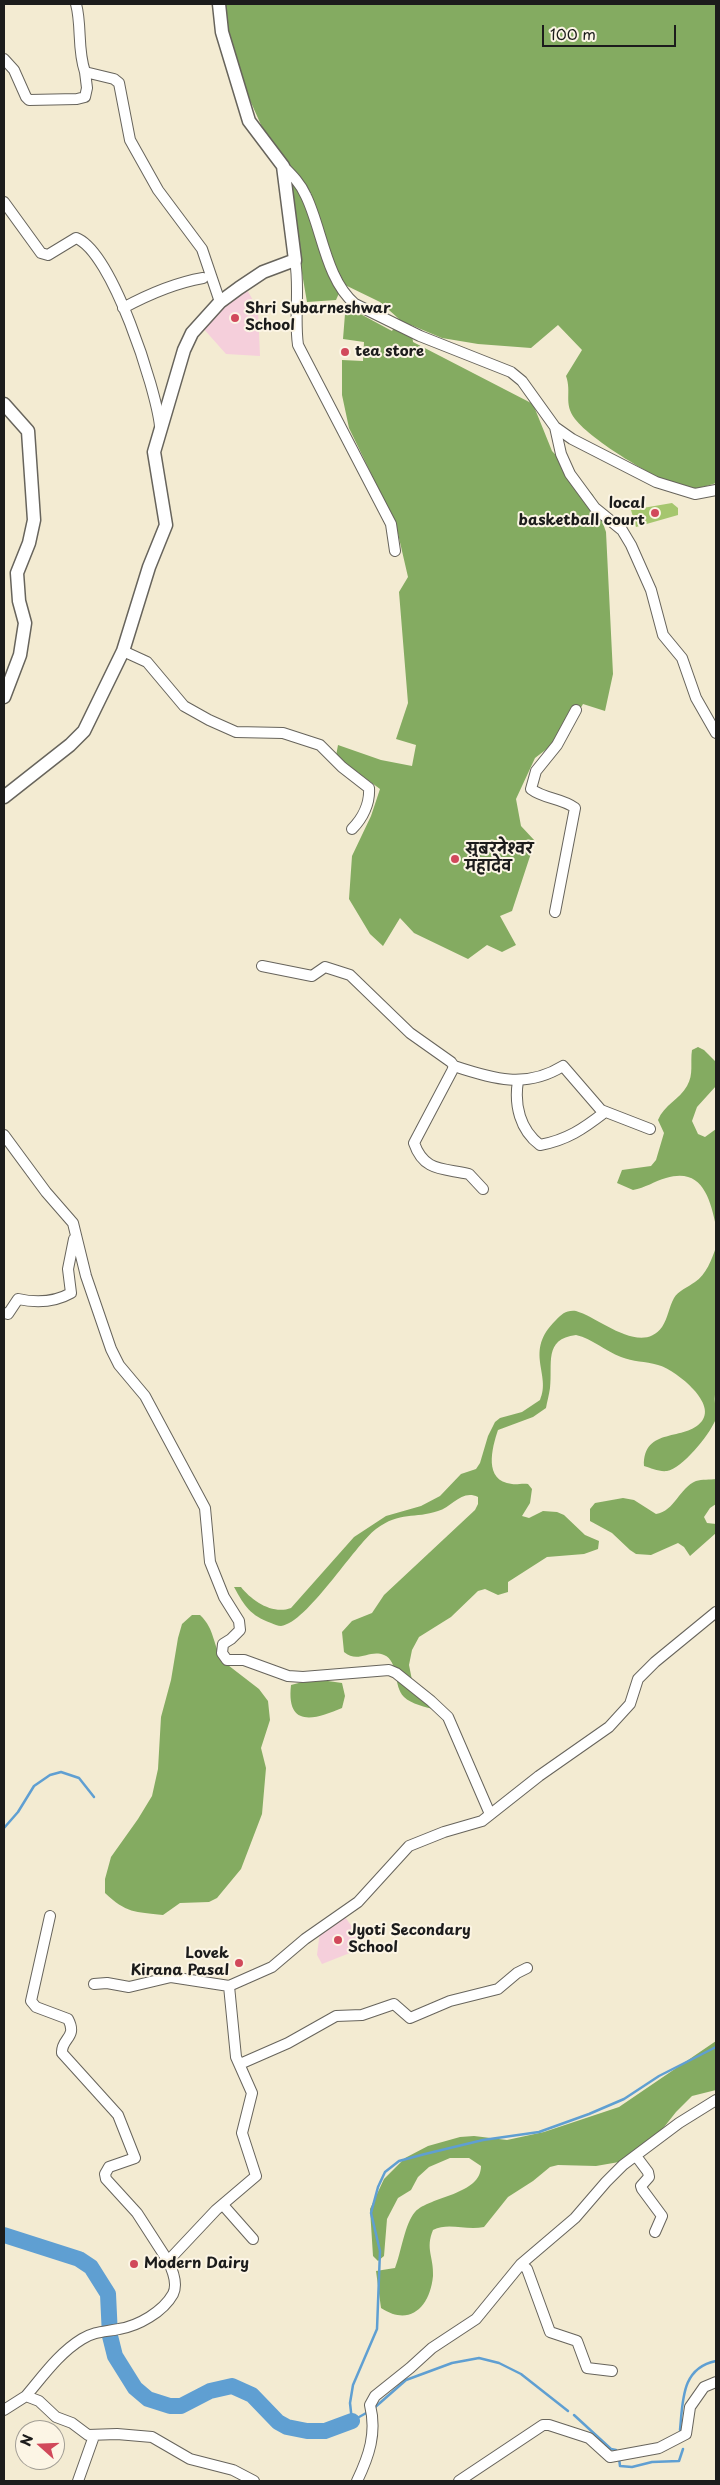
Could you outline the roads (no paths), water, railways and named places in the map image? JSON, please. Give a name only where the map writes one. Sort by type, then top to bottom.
[{"type":"street","points":[[4,59],[14,70],[29,100],[77,99],[85,96],[87,88],[78,44],[78,13],[76,4]]},
{"type":"street","points":[[219,4],[222,32],[249,120],[283,166],[297,180],[307,196],[321,240],[346,296],[363,309],[420,336],[511,372],[522,381],[555,427],[561,454],[570,474],[595,508],[622,530],[630,544],[651,590],[663,635],[682,658],[696,698],[716,732]]},
{"type":"street","points":[[85,72],[114,79],[119,83],[130,140],[158,190],[202,249],[220,302]]},
{"type":"street","points":[[283,166],[298,278],[296,331],[298,345],[391,524],[396,551]]},
{"type":"street","points":[[4,202],[41,253],[48,255],[76,238],[81,240],[101,263],[124,308],[156,396],[160,426]]},
{"type":"street","points":[[4,796],[70,745],[84,731],[123,651],[149,566],[166,525],[154,452],[160,426],[184,350],[192,333],[220,302],[263,272],[295,260]]},
{"type":"street","points":[[124,308],[150,293],[186,281],[203,278]]},
{"type":"street","points":[[4,404],[28,431],[34,520],[17,573],[19,601],[26,623],[20,655],[4,697]]},
{"type":"street","points":[[555,427],[619,465],[656,482],[695,494],[716,490]]},
{"type":"street","points":[[123,651],[147,662],[184,706],[209,720],[236,732],[294,735],[326,749],[342,767],[369,788],[369,802],[352,829]]},
{"type":"street","points":[[555,912],[575,808],[568,802],[544,796],[531,789],[536,771],[557,745],[576,710]]},
{"type":"street","points":[[262,966],[312,976],[324,967],[350,975],[410,1033],[454,1066],[474,1073],[518,1081],[547,1076],[563,1066],[601,1110],[650,1129]]},
{"type":"street","points":[[454,1066],[442,1092],[426,1116],[414,1143],[418,1154],[424,1162],[447,1171],[469,1174],[483,1189]]},
{"type":"street","points":[[518,1081],[516,1092],[518,1114],[528,1137],[540,1145],[562,1141],[588,1126],[605,1112]]},
{"type":"street","points":[[4,1135],[46,1192],[73,1223],[86,1276],[102,1318],[111,1349],[119,1365],[145,1396],[205,1508],[210,1562],[224,1597],[239,1621],[240,1630],[223,1644],[222,1653],[227,1660],[244,1660],[288,1676],[303,1677],[374,1670],[396,1673],[441,1709],[448,1717],[490,1814]]},
{"type":"street","points":[[4,1313],[8,1314],[18,1299],[29,1302],[54,1300],[71,1293],[68,1269],[75,1233]]},
{"type":"street","points":[[94,1984],[107,1983],[129,1987],[171,1977],[229,1986],[272,1967],[305,1939],[358,1902],[409,1846],[444,1832],[482,1821],[539,1776],[609,1727],[630,1704],[638,1679],[661,1656],[716,1612]]},
{"type":"street","points":[[4,2410],[26,2396],[69,2348],[93,2333],[102,2330],[118,2330],[138,2324],[160,2308],[173,2293],[174,2275],[168,2261],[137,2212],[106,2179],[105,2174],[109,2167],[135,2158],[118,2115],[62,2053],[62,2046],[71,2034],[71,2024],[68,2019],[36,2007],[31,2002],[50,1916]]},
{"type":"street","points":[[240,2064],[288,2043],[336,2016],[362,2015],[394,2004],[410,2018],[450,2001],[498,1989],[526,1968]]},
{"type":"street","points":[[168,2261],[223,2205],[256,2176],[242,2133],[252,2093],[236,2057],[229,1986]]},
{"type":"street","points":[[357,2481],[372,2440],[373,2419],[370,2405],[375,2396],[432,2348],[476,2319],[521,2264],[570,2224],[607,2180],[679,2123],[716,2100]]},
{"type":"street","points":[[636,2156],[648,2172],[649,2177],[641,2186],[642,2189],[662,2216],[655,2232]]},
{"type":"street","points":[[223,2205],[253,2239]]},
{"type":"street","points":[[521,2264],[526,2269],[550,2332],[579,2343],[587,2368],[612,2371]]},
{"type":"street","points":[[459,2481],[543,2425],[549,2425],[589,2438],[610,2456],[659,2448],[686,2434],[690,2407],[704,2387],[716,2382]]},
{"type":"street","points":[[26,2396],[39,2401],[56,2416],[72,2423],[88,2435],[117,2434],[152,2437],[190,2459],[233,2470],[254,2481]]},
{"type":"street","points":[[78,2481],[94,2436]]},
{"type":"waterway","points":[[4,1828],[18,1812],[34,1786],[50,1775],[61,1772],[79,1778],[94,1797]]},
{"type":"waterway","points":[[368,2412],[352,2421],[350,2403],[353,2385],[377,2329],[380,2251],[371,2213],[378,2187],[385,2172],[399,2161],[483,2140],[539,2132],[589,2114],[624,2099],[659,2076],[716,2047]]},
{"type":"waterway","points":[[4,2235],[79,2259],[91,2267],[108,2294],[110,2336],[115,2356],[135,2388],[148,2399],[170,2406],[181,2406],[210,2391],[232,2386],[252,2395],[278,2422],[287,2427],[307,2431],[325,2431],[352,2421]]},
{"type":"waterway","points":[[373,2409],[406,2380],[452,2363],[479,2358],[499,2363],[521,2374],[568,2411]]},
{"type":"waterway","points":[[680,2430],[683,2397],[690,2378],[705,2365],[716,2361]]},
{"type":"waterway","points":[[574,2415],[611,2449],[616,2450]]},
{"type":"waterway","points":[[619,2458],[620,2466],[632,2467],[652,2462],[679,2461],[683,2449]]},
{"type":"place","name":"Shri Subarneshwar School","points":[[235,318]]},
{"type":"place","name":"tea store","points":[[345,352]]},
{"type":"place","name":"local basketball court","points":[[655,513]]},
{"type":"place","name":"सुबरनेश्वर महादेव","points":[[455,859]]},
{"type":"place","name":"Jyoti Secondary School","points":[[338,1940]]},
{"type":"place","name":"Lovek Kirana Pasal","points":[[239,1963]]},
{"type":"place","name":"Modern Dairy","points":[[134,2264]]}]
